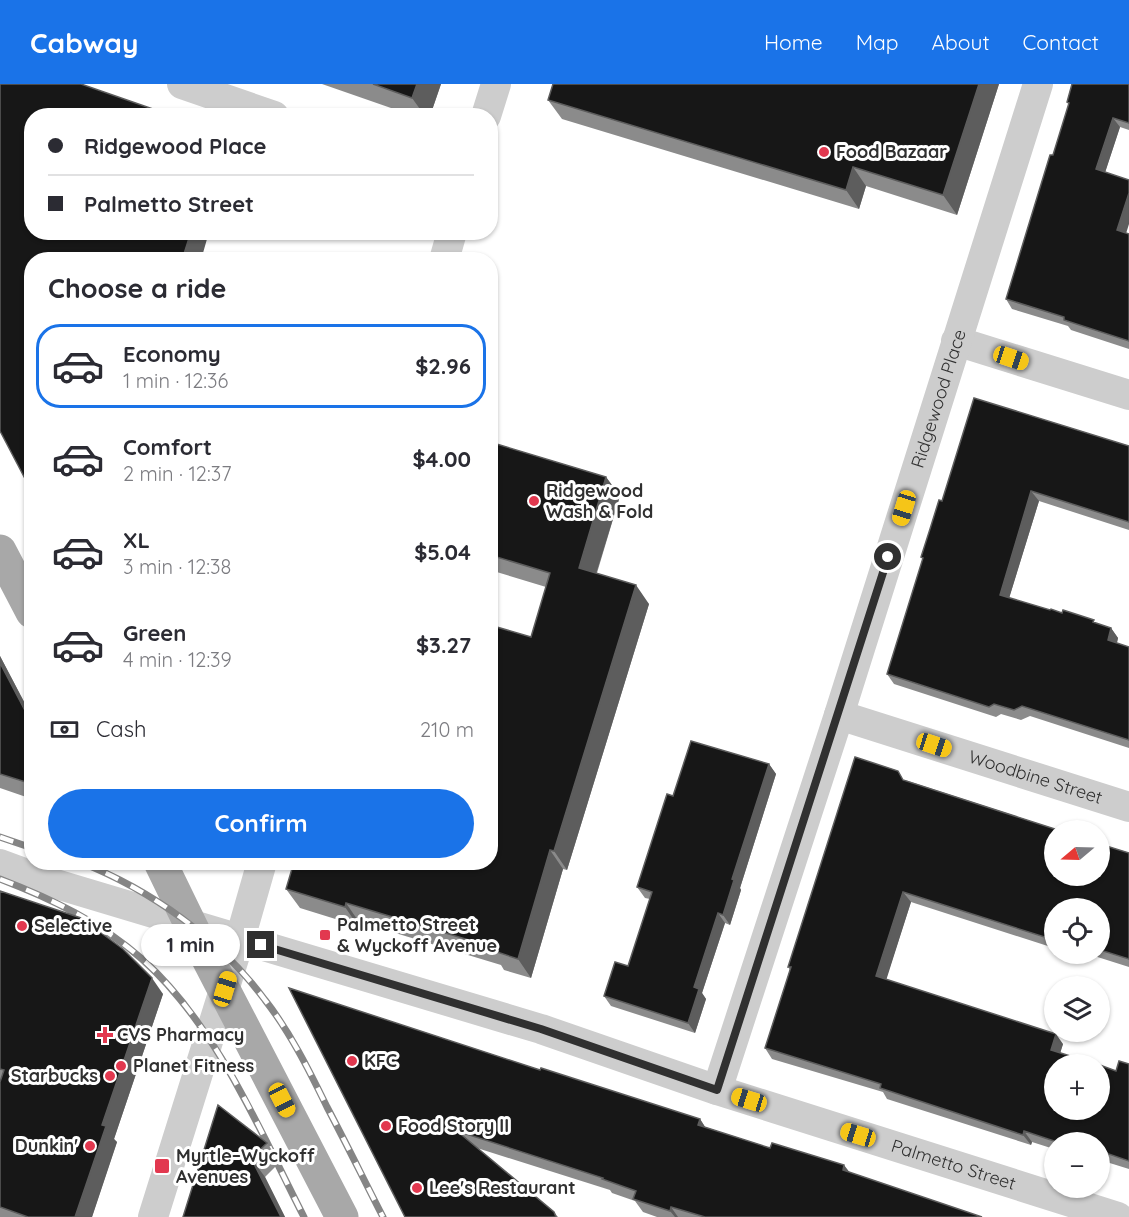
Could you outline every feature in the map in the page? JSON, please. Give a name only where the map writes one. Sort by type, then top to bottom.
[{"type":"main road","points":[[0,551],[24,597]]},
{"type":"main road","points":[[164,870],[342,1217]]},
{"type":"street","points":[[182,84],[251,108]]},
{"type":"street","points":[[488,108],[496,84]]},
{"type":"street","name":"Ridgewood Place","points":[[717,1090],[839,715],[1038,84]]},
{"type":"street","points":[[956,341],[1129,395]]},
{"type":"street","name":"Woodbine Street","points":[[839,715],[1129,807]]},
{"type":"street","name":"Palmetto Street","points":[[0,864],[46,881],[541,1029],[717,1090],[1118,1217]]},
{"type":"street","points":[[153,1217],[260,870]]},
{"type":"building","points":[[0,84],[81,84],[150,108],[24,108],[24,240],[188,240],[185,252],[24,252],[24,477],[0,431]]},
{"type":"building","points":[[373,84],[417,84],[412,98]]},
{"type":"building","name":"Food Bazaar","points":[[553,84],[979,84],[943,195],[853,167],[846,190],[548,100]]},
{"type":"building","points":[[1072,84],[1129,84],[1129,123],[1113,118],[1096,169],[1129,180],[1129,193],[1117,230],[1129,234],[1129,341],[1006,299],[1050,155],[1053,155],[1069,103],[1067,102]]},
{"type":"building","points":[[974,398],[1129,446],[1129,522],[1031,491],[1000,595],[1094,620],[1093,622],[1111,628],[1108,640],[1129,647],[1129,740],[1022,706],[1014,710],[994,704],[989,707],[887,674],[923,558],[921,557],[939,500],[942,501]]},
{"type":"building","points":[[498,444],[606,477],[579,568],[636,585],[554,851],[550,850],[518,959],[491,950],[492,947],[346,903],[345,907],[286,889],[292,870],[498,870],[498,627],[531,637],[550,573],[498,557]]},
{"type":"building","points":[[0,663],[24,709],[24,782],[0,774]]},
{"type":"building","points":[[691,741],[769,764],[732,879],[734,880],[723,915],[718,913],[694,987],[699,989],[688,1023],[604,996],[615,962],[628,966],[652,892],[637,887],[667,794],[673,796]]},
{"type":"building","points":[[855,757],[898,771],[903,780],[1044,826],[1044,886],[1110,886],[1110,847],[1129,853],[1129,959],[1110,953],[1110,898],[1044,898],[1044,937],[903,892],[876,976],[1044,1030],[1044,1042],[1054,1042],[1051,1050],[1064,1054],[1044,1054],[1044,1120],[1110,1120],[1110,1069],[1116,1071],[1119,1061],[1129,1064],[1129,1161],[1110,1154],[1110,1132],[1044,1132],[1044,1138],[1024,1131],[1023,1135],[880,1088],[881,1084],[765,1048],[791,967],[788,967]]},
{"type":"building","points":[[0,891],[81,918],[123,949],[152,978],[102,1125],[106,1126],[75,1217],[28,1217],[0,1207],[0,1082],[4,1070],[0,1069]]},
{"type":"building","points":[[289,988],[540,1070],[541,1068],[700,1119],[698,1125],[770,1148],[772,1143],[844,1165],[843,1170],[982,1217],[705,1217],[671,1207],[670,1211],[633,1199],[636,1191],[603,1178],[457,1131],[554,1212],[556,1217],[405,1217]]},
{"type":"building","points":[[218,1105],[267,1143],[251,1158],[281,1217],[183,1217]]},
{"type":"railway","points":[[0,837],[24,845]]},
{"type":"railway","points":[[99,870],[158,902],[182,918],[205,936],[247,977],[274,1012],[299,1052],[383,1217]]},
{"type":"railway","points":[[0,879],[57,903],[92,923],[142,959],[169,986],[193,1015],[234,1080],[304,1217]]},
{"type":"place","name":"Food Bazaar","points":[[824,152]]},
{"type":"place","name":"Ridgewood Wash & Fold","points":[[534,501]]},
{"type":"place","name":"Selective","points":[[22,926]]},
{"type":"place","name":"Palmetto Street & Wyckoff Avenue","points":[[325,935]]},
{"type":"place","name":"CVS Pharmacy","points":[[105,1035]]},
{"type":"place","name":"KFC","points":[[352,1061]]},
{"type":"place","name":"Planet Fitness","points":[[121,1066]]},
{"type":"place","name":"Starbucks","points":[[110,1076]]},
{"type":"place","name":"Food Story II","points":[[386,1126]]},
{"type":"place","name":"Dunkin'","points":[[90,1146]]},
{"type":"place","name":"Myrtle–Wyckoff Avenues","points":[[162,1166]]},
{"type":"place","name":"Lee's Restaurant","points":[[417,1188]]},
{"type":"route","points":[[261,945],[541,1029],[717,1090],[888,557]]}]
